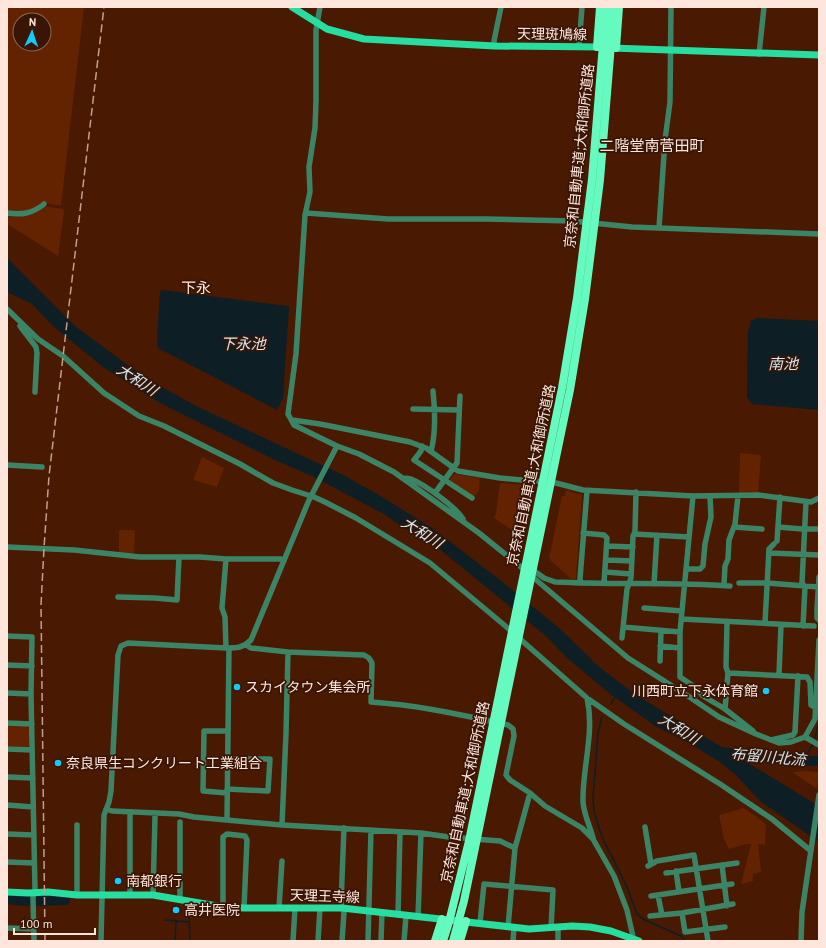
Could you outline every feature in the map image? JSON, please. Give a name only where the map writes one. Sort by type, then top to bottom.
[{"type":"highway","points":[[597,47],[600,7]]},
{"type":"highway","name":"京奈和自動車道;大和御所道路","points":[[443,941],[469,841],[562,388],[577,298],[591,186],[606,7]]},
{"type":"highway","name":"京奈和自動車道;大和御所道路","points":[[453,941],[464,901],[570,390],[585,299],[600,180],[614,7]]},
{"type":"highway","points":[[616,48],[619,7]]},
{"type":"highway","points":[[435,941],[442,919]]},
{"type":"highway","points":[[460,941],[466,921]]},
{"type":"main road","name":"天理斑鳩線","points":[[292,7],[327,29],[340,34],[364,39],[495,46],[597,47],[819,55]]},
{"type":"main road","name":"天理王寺線","points":[[7,892],[48,892],[76,895],[154,895],[223,907],[342,908],[406,916],[541,929],[590,926],[611,931],[636,940]]},
{"type":"street","points":[[320,7],[316,38],[315,128],[309,167],[310,192],[306,213],[296,354],[288,414],[294,425],[336,447],[358,454],[394,472],[464,522],[515,562],[628,658],[719,717],[780,743],[807,738],[818,744]]},
{"type":"street","points":[[495,46],[494,42],[501,7]]},
{"type":"street","points":[[579,47],[582,7]]},
{"type":"street","points":[[659,228],[665,140],[670,102],[671,7]]},
{"type":"street","points":[[759,54],[764,7]]},
{"type":"street","points":[[7,213],[25,215],[35,211],[44,204]]},
{"type":"street","points":[[306,213],[388,219],[573,221],[632,227],[819,234]]},
{"type":"street","points":[[7,310],[38,339],[63,356],[104,393],[139,416],[164,426],[240,464],[273,483],[292,490],[312,494],[356,518],[430,563],[587,698],[624,724],[727,788],[772,819],[811,850]]},
{"type":"street","points":[[18,320],[20,327],[36,346],[35,392]]},
{"type":"street","points":[[430,451],[433,444],[433,391]]},
{"type":"street","points":[[435,493],[457,463],[460,396]]},
{"type":"street","points":[[414,409],[460,410]]},
{"type":"street","points":[[292,420],[410,442],[422,446],[458,471],[500,478],[556,483],[587,491],[636,492],[693,496],[758,495],[819,503]]},
{"type":"street","points":[[422,446],[421,451],[414,460],[472,498]]},
{"type":"street","points":[[101,941],[104,815],[111,791],[118,655],[121,646],[128,643],[228,648],[238,648],[246,645],[251,640],[312,494],[336,447]]},
{"type":"street","points":[[7,465],[42,467]]},
{"type":"street","points":[[402,478],[410,479],[435,493],[458,513],[464,522]]},
{"type":"street","points":[[581,583],[583,533],[587,491]]},
{"type":"street","points":[[622,638],[627,589],[631,574],[636,492]]},
{"type":"street","points":[[693,496],[680,632],[680,677],[695,687],[703,696],[725,709],[756,734]]},
{"type":"street","points":[[686,569],[700,569],[704,566],[705,544],[711,517],[710,496]]},
{"type":"street","points":[[515,562],[525,564],[544,578],[555,582],[604,584],[684,583],[727,585],[725,566],[728,559],[729,540],[734,527],[738,496]]},
{"type":"street","points":[[765,623],[769,548],[775,543],[778,527],[780,497]]},
{"type":"street","points":[[808,502],[819,498]]},
{"type":"street","points":[[803,626],[805,587],[802,584],[803,554],[808,502]]},
{"type":"street","points":[[734,527],[762,529]]},
{"type":"street","points":[[778,527],[819,529]]},
{"type":"street","points":[[583,533],[604,535],[607,538],[604,584]]},
{"type":"street","points":[[634,534],[689,537]]},
{"type":"street","points":[[654,584],[657,535]]},
{"type":"street","points":[[607,546],[633,547]]},
{"type":"street","points":[[7,547],[74,550],[140,557],[281,559],[284,561]]},
{"type":"street","points":[[769,553],[819,555]]},
{"type":"street","points":[[118,597],[177,600],[179,557]]},
{"type":"street","points":[[226,559],[222,608],[225,617],[228,648],[228,759],[226,819]]},
{"type":"street","points":[[606,560],[632,561]]},
{"type":"street","points":[[605,572],[631,574]]},
{"type":"street","points":[[819,577],[816,609],[817,618],[819,620]]},
{"type":"street","points":[[739,583],[767,583],[818,587]]},
{"type":"street","points":[[644,608],[682,611]]},
{"type":"street","points":[[681,619],[814,626]]},
{"type":"street","points":[[725,709],[728,673],[726,667],[728,622]]},
{"type":"street","points":[[778,675],[780,624]]},
{"type":"street","points":[[623,628],[680,632]]},
{"type":"street","points":[[660,661],[661,631]]},
{"type":"street","points":[[7,636],[32,637],[31,694],[34,807],[34,941]]},
{"type":"street","points":[[807,738],[817,720],[815,707],[819,640]]},
{"type":"street","points":[[246,645],[251,648],[288,652],[364,655],[369,658],[372,663],[371,702],[410,705],[508,725],[513,729],[514,736],[506,775],[510,780],[530,793],[545,806],[582,828],[593,839]]},
{"type":"street","points":[[660,646],[680,648]]},
{"type":"street","points":[[282,825],[288,652]]},
{"type":"street","points":[[7,665],[32,666]]},
{"type":"street","points":[[728,673],[807,677],[809,680],[811,705],[815,707]]},
{"type":"street","points":[[772,740],[793,735],[795,732],[798,676]]},
{"type":"street","points":[[7,693],[31,694]]},
{"type":"street","points":[[587,698],[589,708],[589,730],[583,803],[586,818],[593,839],[614,876],[627,910],[631,931],[636,940]]},
{"type":"street","points":[[7,723],[32,724]]},
{"type":"street","points":[[228,730],[204,731],[203,791],[268,791],[270,759],[228,759]]},
{"type":"street","points":[[7,749],[32,750]]},
{"type":"street","points":[[7,777],[33,778]]},
{"type":"street","points":[[513,941],[511,927],[515,848],[530,793]]},
{"type":"street","points":[[801,941],[802,912],[819,795]]},
{"type":"street","points":[[7,806],[34,807]]},
{"type":"street","points":[[106,809],[112,811],[179,814],[194,817],[282,825],[421,833],[500,841],[515,848]]},
{"type":"street","points":[[130,815],[130,895]]},
{"type":"street","points":[[154,816],[154,895]]},
{"type":"street","points":[[180,822],[180,899]]},
{"type":"street","points":[[76,895],[77,825]]},
{"type":"street","points":[[645,827],[649,865],[657,861],[694,855],[708,941]]},
{"type":"street","points":[[342,941],[344,912],[341,904],[344,828]]},
{"type":"street","points":[[368,941],[371,830]]},
{"type":"street","points":[[398,915],[400,832]]},
{"type":"street","points":[[418,917],[421,833]]},
{"type":"street","points":[[7,834],[34,835]]},
{"type":"street","points":[[223,907],[223,837],[227,834],[245,836],[247,840],[244,908]]},
{"type":"street","points":[[279,908],[282,861]]},
{"type":"street","points":[[7,862],[34,863]]},
{"type":"street","points":[[666,873],[737,863]]},
{"type":"street","points":[[722,865],[727,906]]},
{"type":"street","points":[[676,872],[679,892]]},
{"type":"street","points":[[480,923],[484,884],[553,890],[555,927],[558,941]]},
{"type":"street","points":[[651,896],[732,884]]},
{"type":"street","points":[[658,895],[662,915]]},
{"type":"street","points":[[650,916],[733,904]]},
{"type":"street","points":[[293,941],[295,908]]},
{"type":"street","points":[[318,941],[320,908]]},
{"type":"street","points":[[682,912],[685,932],[725,927]]},
{"type":"street","points":[[381,941],[382,913]]},
{"type":"street","points":[[404,941],[406,916]]},
{"type":"street","points":[[7,928],[34,929]]},
{"type":"shaded area","points":[[7,7],[84,7],[61,206],[41,202],[33,209],[21,212],[7,211]]},
{"type":"shaded area","points":[[45,206],[63,209],[64,211],[58,256],[7,224],[7,215],[28,216]]},
{"type":"shaded area","points":[[740,453],[761,455],[758,493],[739,493]]},
{"type":"shaded area","points":[[202,457],[224,468],[217,487],[193,480]]},
{"type":"shaded area","points":[[454,474],[480,478],[479,491],[474,497],[449,480]]},
{"type":"shaded area","points":[[500,483],[525,485],[516,530],[512,530],[494,518]]},
{"type":"shaded area","points":[[566,490],[582,495],[576,579],[571,579],[549,558],[562,496],[565,496]]},
{"type":"shaded area","points":[[119,530],[135,530],[134,555],[119,553]]},
{"type":"shaded area","points":[[7,725],[26,726],[29,728],[29,747],[7,746]]},
{"type":"shaded area","points":[[792,772],[819,772],[817,789]]},
{"type":"shaded area","points":[[744,808],[766,824],[765,845],[758,844],[761,872],[753,874],[753,881],[741,884],[751,844],[729,849],[724,839],[719,815]]},
{"type":"water","name":"大和川","points":[[7,258],[76,327],[125,363],[165,389],[194,405],[343,475],[432,528],[500,580],[559,628],[599,667],[636,695],[812,802],[819,808],[819,842],[760,801],[738,777],[720,762],[687,742],[655,726],[609,693],[566,657],[546,636],[437,547],[384,514],[314,477],[275,460],[160,403],[103,367],[53,326],[32,304],[7,292]]},
{"type":"water","name":"下永池","points":[[163,290],[288,306],[283,398],[277,410],[158,348],[157,337],[160,292]]},
{"type":"water","name":"南池","points":[[757,318],[819,321],[819,410],[752,404],[747,397],[748,332],[751,321]]},
{"type":"waterway","points":[[611,704],[615,697]]},
{"type":"waterway","points":[[602,717],[598,733],[593,798],[594,812],[602,837],[627,887],[637,914],[643,919],[681,936],[686,941]]},
{"type":"waterway","points":[[814,741],[819,723]]},
{"type":"waterway","points":[[799,761],[808,752],[813,744]]},
{"type":"waterway","name":"布留川北流","points":[[720,752],[799,761],[819,761]]},
{"type":"waterway","points":[[7,899],[27,901]]},
{"type":"waterway","points":[[38,901],[65,900]]},
{"type":"waterway","points":[[190,941],[189,912],[199,913]]},
{"type":"waterway","points":[[165,920],[189,922]]},
{"type":"waterway","points":[[175,941],[176,921]]},
{"type":"railway","points":[[45,941],[41,605],[44,548],[49,476],[104,7]]},
{"type":"place","name":"スカイタウン集会所","points":[[237,687]]},
{"type":"place","name":"川西町立下永体育館","points":[[766,691]]},
{"type":"place","name":"奈良県生コンクリート工業組合","points":[[58,763]]},
{"type":"place","name":"南都銀行","points":[[118,881]]},
{"type":"place","name":"高井医院","points":[[176,910]]},
{"type":"district","name":"二階堂南菅田町","points":[[652,146]]},
{"type":"district","name":"下永","points":[[196,288]]}]
